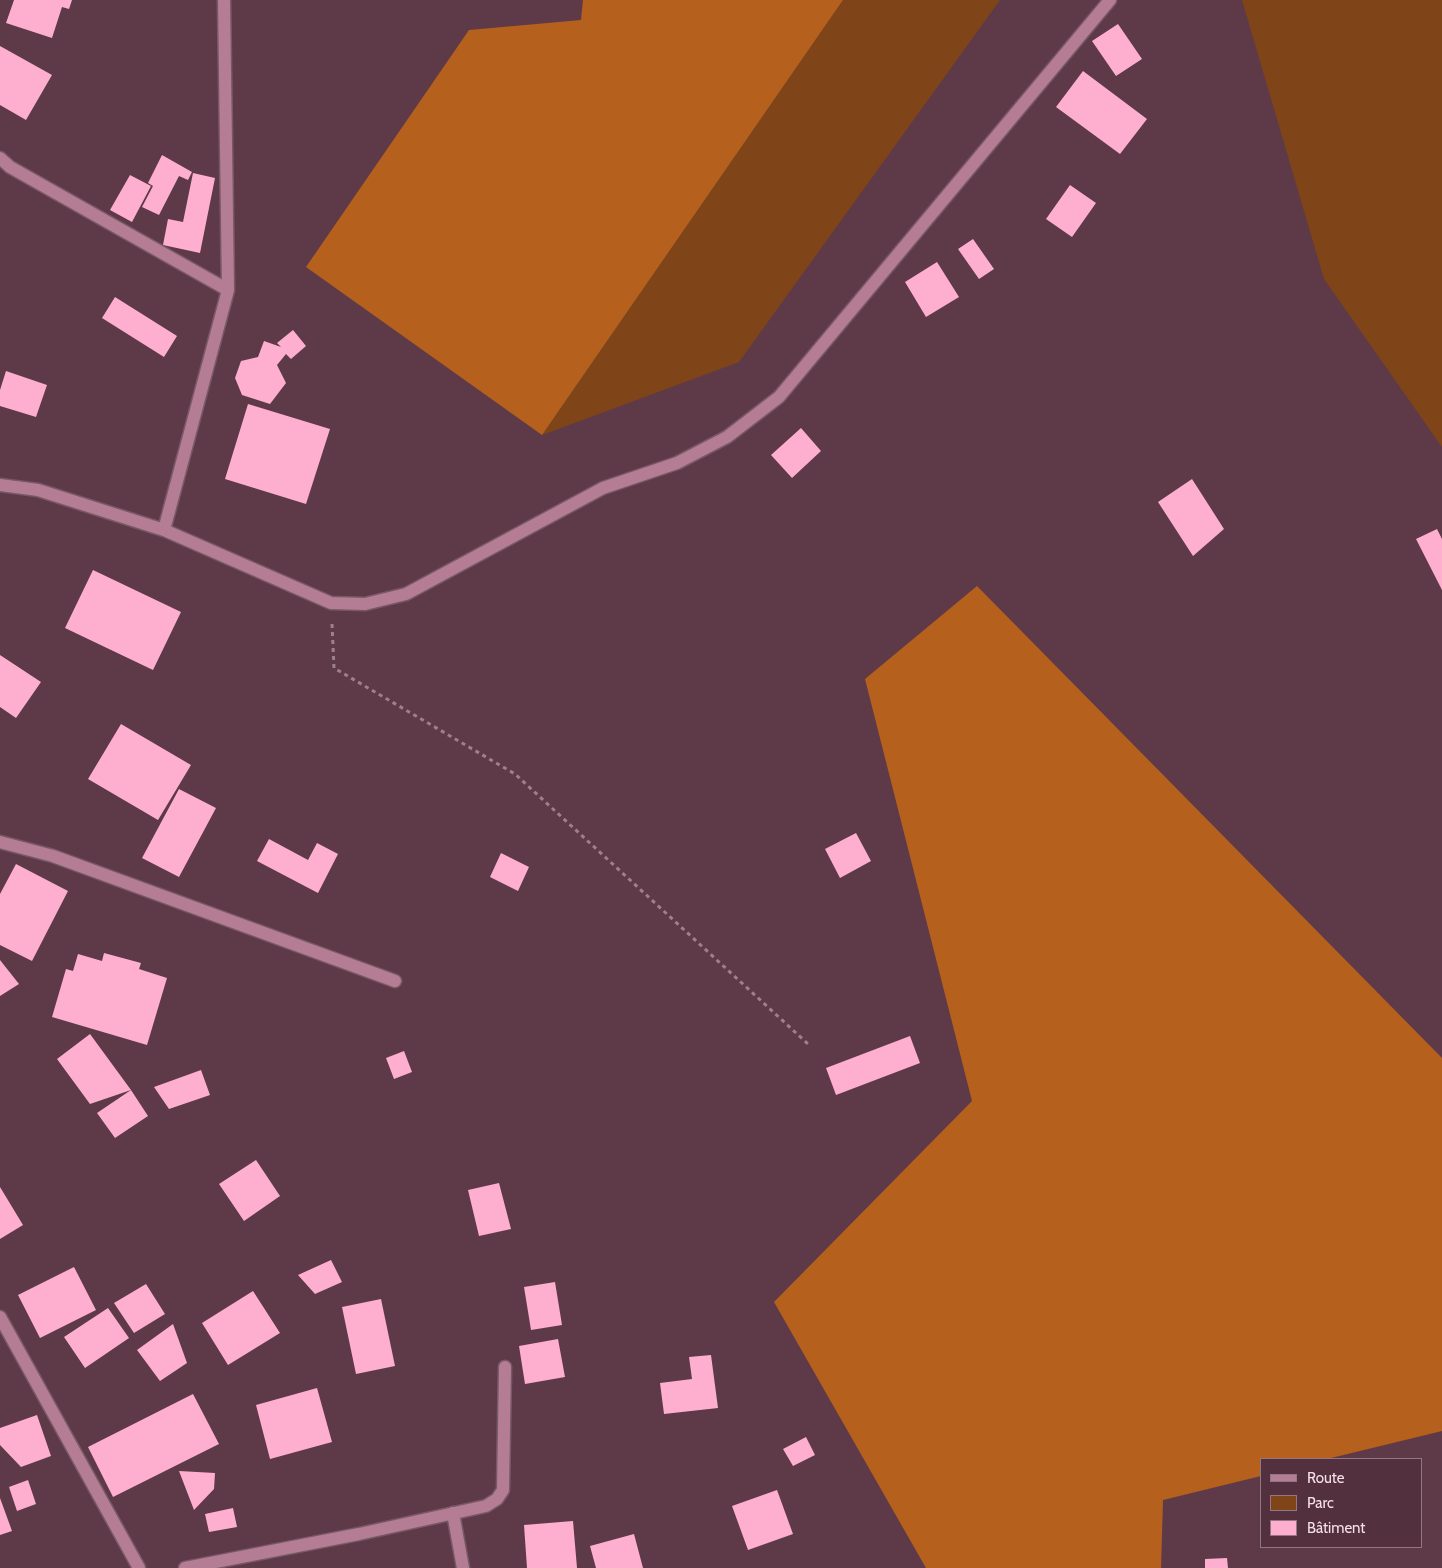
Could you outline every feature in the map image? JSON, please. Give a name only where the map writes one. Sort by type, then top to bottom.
[{"type":"street","points":[[164,530],[228,290],[224,0]]},
{"type":"street","points":[[0,485],[38,490],[164,530],[331,603],[365,604],[406,594],[603,488],[677,463],[727,437],[779,397],[1110,0]]},
{"type":"street","points":[[0,158],[10,167],[228,290]]},
{"type":"street","points":[[0,842],[53,856],[395,981]]},
{"type":"street","points":[[0,1317],[139,1568]]},
{"type":"street","points":[[185,1568],[486,1506],[497,1500],[503,1490],[505,1367]]},
{"type":"street","points":[[453,1513],[463,1568]]},
{"type":"path","points":[[331,603],[334,668],[516,774],[808,1044]]},
{"type":"green space","points":[[843,0],[1000,0],[739,362],[542,435]]},
{"type":"green space","points":[[1242,0],[1442,0],[1442,447],[1324,279]]},
{"type":"shaded area","points":[[583,0],[843,0],[542,435],[306,267],[469,30],[581,20]]},
{"type":"shaded area","points":[[977,586],[1442,1058],[1442,1431],[1331,1458],[1260,1458],[1260,1476],[1163,1500],[1161,1568],[926,1568],[774,1302],[972,1101],[865,679]]},
{"type":"building","points":[[14,0],[72,0],[69,9],[62,7],[52,38],[6,23]]},
{"type":"building","points":[[1118,24],[1142,59],[1116,76],[1092,41]]},
{"type":"building","points":[[0,46],[52,75],[26,120],[0,105]]},
{"type":"building","points":[[1083,71],[1147,119],[1120,154],[1056,107]]},
{"type":"building","points":[[162,155],[192,172],[188,180],[179,176],[159,215],[142,207],[153,186],[148,183]]},
{"type":"building","points":[[193,173],[215,178],[200,253],[163,245],[168,219],[183,222]]},
{"type":"building","points":[[130,175],[151,186],[132,222],[110,210]]},
{"type":"building","points":[[1070,185],[1096,203],[1072,237],[1046,219]]},
{"type":"building","points":[[973,239],[994,269],[979,279],[958,249]]},
{"type":"building","points":[[937,262],[959,297],[926,317],[905,282]]},
{"type":"building","points":[[115,297],[177,336],[164,357],[102,318]]},
{"type":"building","points":[[293,330],[306,346],[291,359],[286,354],[277,365],[286,383],[270,404],[242,395],[235,378],[241,361],[258,357],[264,341],[281,347],[277,343]]},
{"type":"building","points":[[6,371],[47,385],[36,417],[0,406],[0,390]]},
{"type":"building","points":[[248,404],[330,429],[306,504],[225,479]]},
{"type":"building","points":[[801,428],[821,451],[792,478],[771,455]]},
{"type":"building","points":[[1192,479],[1224,529],[1193,556],[1158,502]]},
{"type":"building","points":[[1437,529],[1442,539],[1442,590],[1416,539]]},
{"type":"building","points":[[93,570],[181,612],[153,670],[65,628]]},
{"type":"building","points":[[0,655],[41,682],[16,718],[0,707]]},
{"type":"building","points":[[121,724],[191,765],[158,820],[88,779]]},
{"type":"building","points":[[179,789],[216,808],[179,877],[142,858]]},
{"type":"building","points":[[856,833],[871,861],[840,878],[825,849]]},
{"type":"building","points":[[269,839],[308,860],[317,843],[338,854],[318,893],[257,861]]},
{"type":"building","points":[[501,853],[529,867],[518,891],[490,877]]},
{"type":"building","points":[[16,864],[68,891],[32,961],[0,945],[0,894]]},
{"type":"building","points":[[104,953],[141,963],[139,969],[167,978],[147,1045],[52,1017],[66,969],[73,971],[78,954],[102,961]]},
{"type":"building","points":[[0,960],[19,984],[0,996]]},
{"type":"building","points":[[90,1034],[131,1090],[90,1104],[57,1059]]},
{"type":"building","points":[[910,1036],[920,1063],[836,1095],[826,1068]]},
{"type":"building","points":[[404,1051],[412,1072],[394,1079],[386,1058]]},
{"type":"building","points":[[201,1070],[210,1095],[169,1109],[154,1087]]},
{"type":"building","points":[[131,1090],[148,1116],[115,1138],[97,1113]]},
{"type":"building","points":[[256,1160],[280,1196],[244,1221],[219,1184]]},
{"type":"building","points":[[499,1183],[511,1229],[479,1236],[468,1190]]},
{"type":"building","points":[[0,1187],[23,1225],[0,1239]]},
{"type":"building","points":[[331,1260],[342,1282],[315,1294],[298,1275]]},
{"type":"building","points":[[74,1267],[96,1310],[40,1338],[18,1295]]},
{"type":"building","points":[[555,1282],[562,1325],[531,1330],[524,1287]]},
{"type":"building","points":[[146,1284],[165,1314],[134,1333],[114,1303]]},
{"type":"building","points":[[253,1291],[280,1333],[228,1365],[202,1323]]},
{"type":"building","points":[[381,1299],[395,1366],[356,1374],[342,1307]]},
{"type":"building","points":[[108,1308],[129,1338],[85,1368],[64,1337]]},
{"type":"building","points":[[173,1324],[187,1363],[160,1381],[137,1350]]},
{"type":"building","points":[[558,1339],[565,1377],[525,1384],[519,1346]]},
{"type":"building","points":[[711,1355],[718,1408],[664,1414],[660,1383],[692,1379],[689,1357]]},
{"type":"building","points":[[317,1388],[332,1442],[270,1459],[256,1405]]},
{"type":"building","points":[[193,1394],[219,1444],[113,1497],[88,1447]]},
{"type":"building","points":[[37,1415],[51,1456],[21,1467],[0,1445],[0,1428]]},
{"type":"building","points":[[806,1437],[815,1455],[793,1466],[783,1449]]},
{"type":"building","points":[[179,1471],[215,1473],[214,1489],[194,1510]]},
{"type":"building","points":[[28,1480],[36,1504],[17,1511],[9,1487]]},
{"type":"building","points":[[777,1490],[793,1534],[748,1550],[732,1506]]},
{"type":"building","points":[[0,1498],[12,1531],[0,1535]]},
{"type":"building","points":[[233,1508],[237,1527],[209,1532],[205,1514]]},
{"type":"building","points":[[573,1521],[577,1568],[527,1568],[524,1525]]},
{"type":"building","points":[[634,1534],[643,1568],[596,1568],[590,1546]]},
{"type":"building","points":[[1227,1558],[1228,1568],[1205,1568],[1205,1559]]}]
